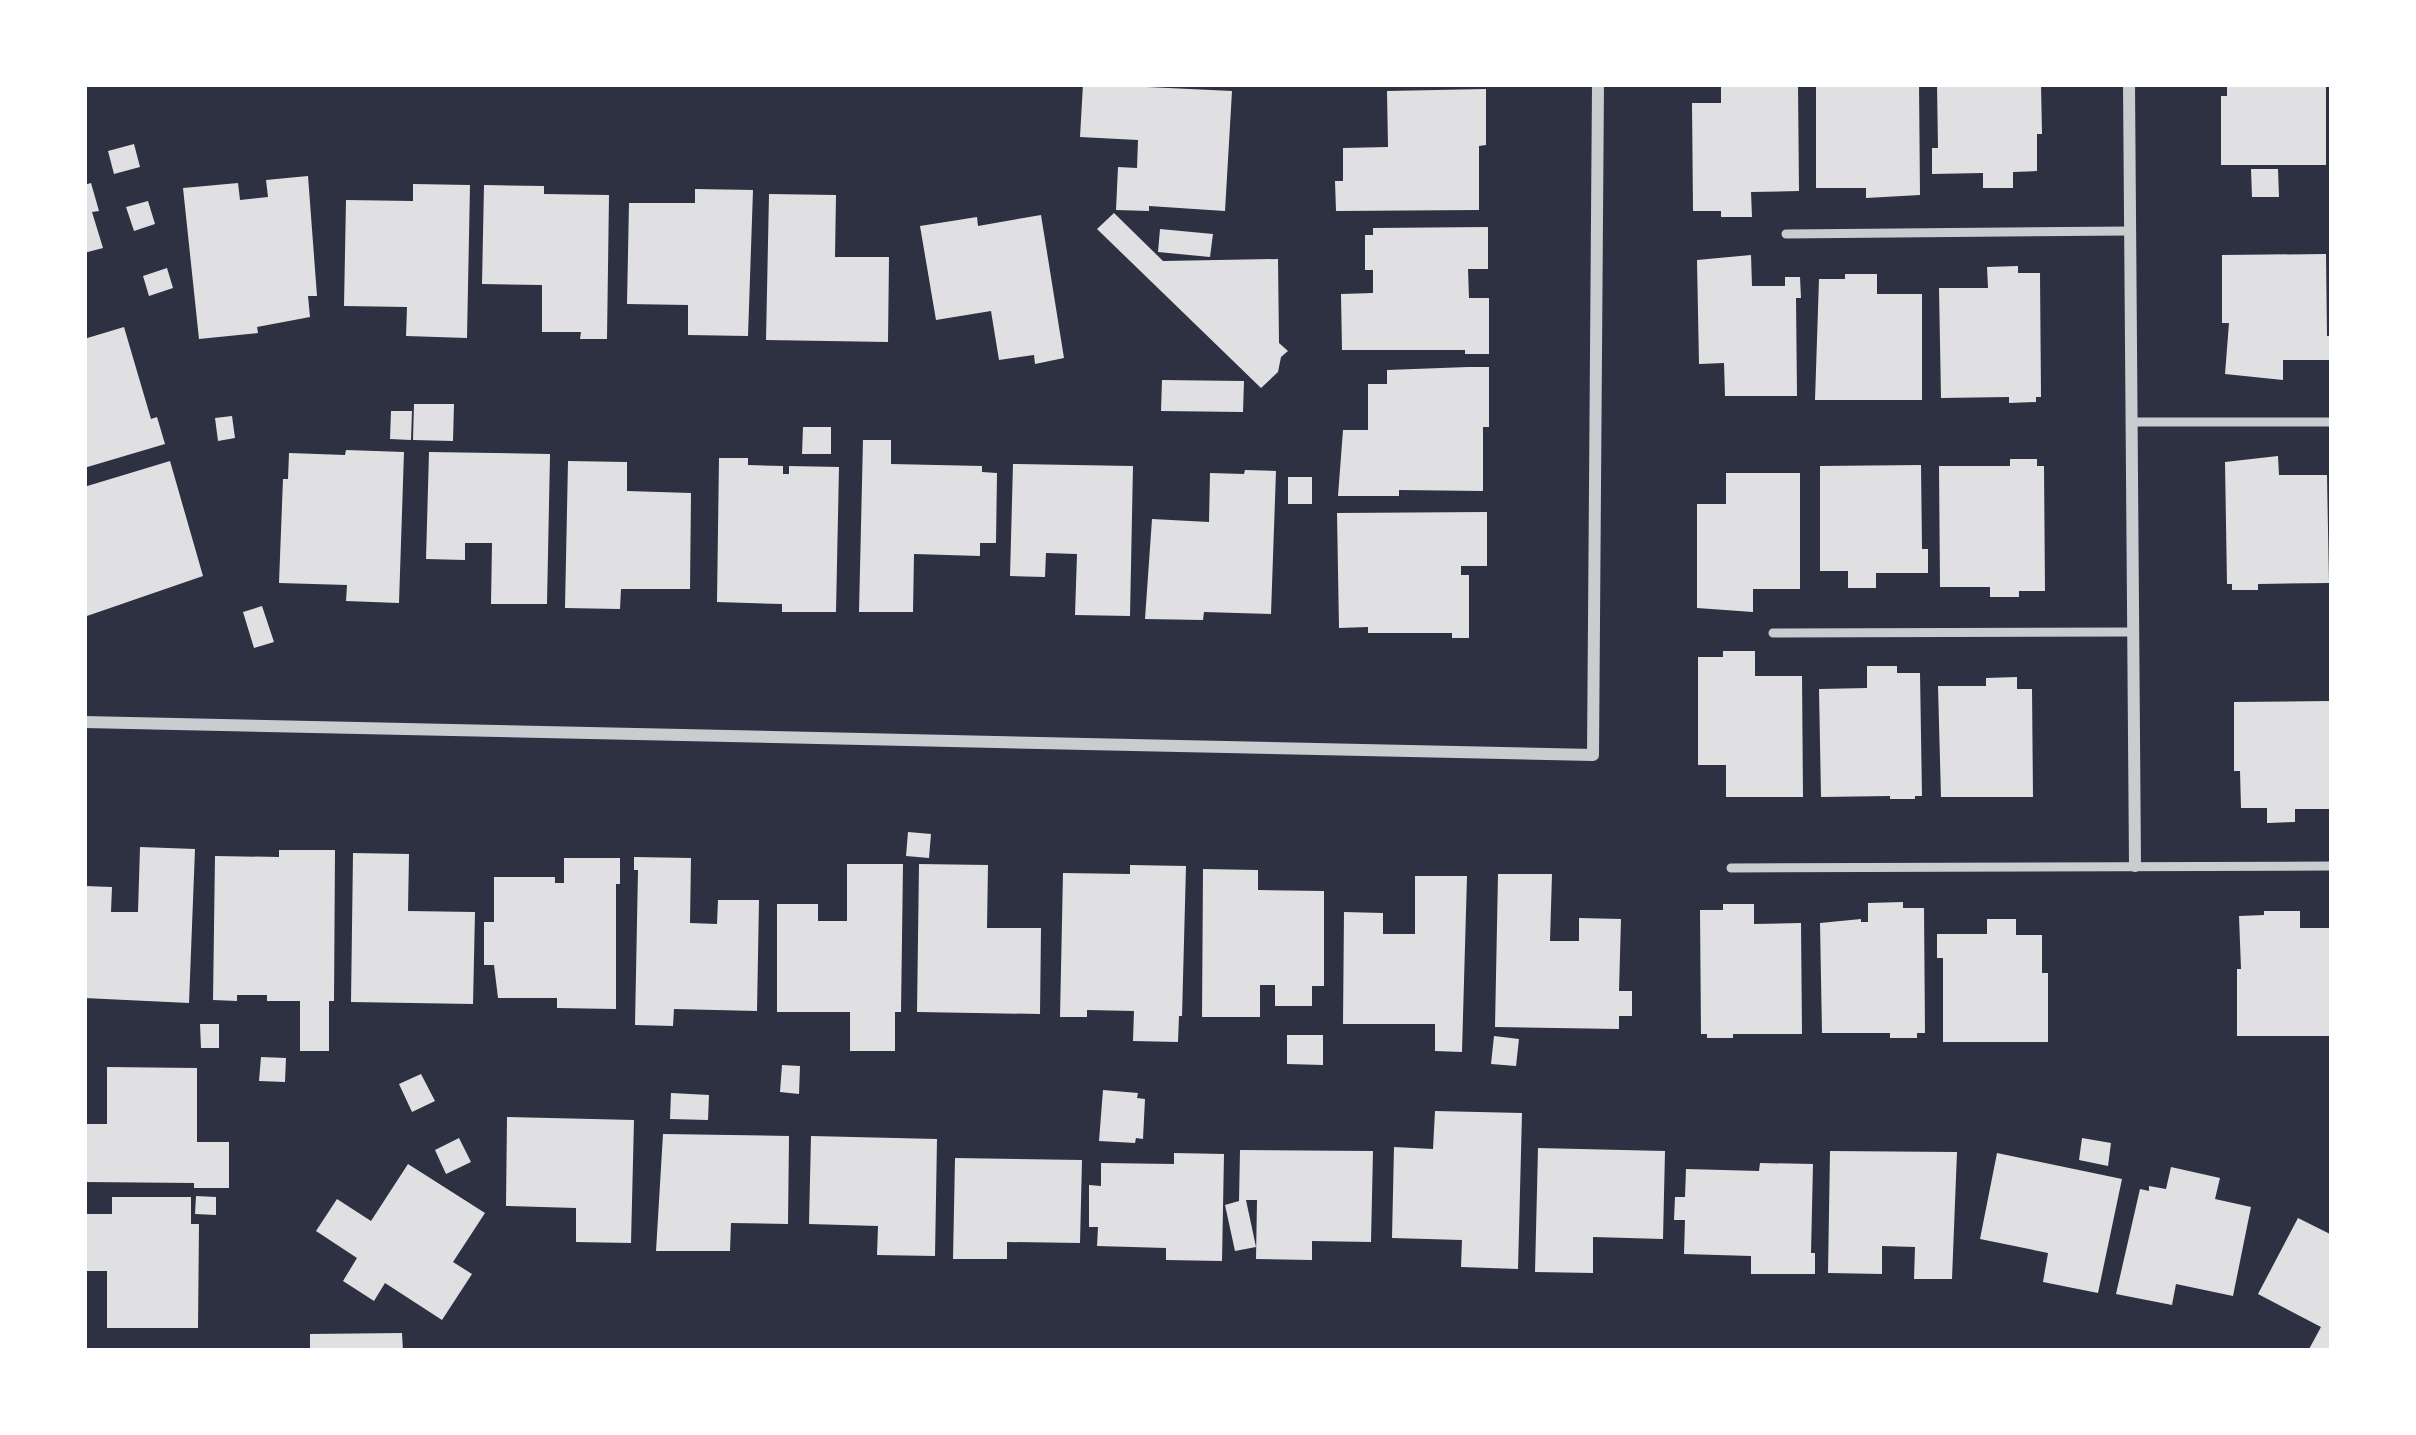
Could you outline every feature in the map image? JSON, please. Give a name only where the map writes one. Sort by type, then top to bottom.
[{"type":"street","points":[[84,722],[1593,755],[1598,84]]},
{"type":"street","points":[[2129,84],[2134,866]]},
{"type":"lane","points":[[1786,235],[2130,231]]},
{"type":"lane","points":[[2132,422],[2332,422]]},
{"type":"lane","points":[[1773,633],[2133,632]]},
{"type":"lane","points":[[1731,868],[2332,866]]},
{"type":"building","points":[[1083,84],[1232,91],[1225,211],[1149,206],[1149,211],[1116,210],[1118,167],[1137,168],[1138,140],[1080,137]]},
{"type":"building","points":[[1721,84],[1798,84],[1799,191],[1751,192],[1752,217],[1693,211],[1692,103],[1721,103]]},
{"type":"building","points":[[1816,84],[1919,84],[1920,195],[1866,198],[1866,188],[1816,188]]},
{"type":"building","points":[[1937,84],[2041,84],[2037,171],[2013,172],[2013,188],[1983,188],[1983,173],[1932,174],[1932,148],[1938,148]]},
{"type":"building","points":[[2227,84],[2326,84],[2326,165],[2221,165],[2221,96],[2227,96]]},
{"type":"building","points":[[1486,89],[1486,145],[1479,146],[1479,210],[1336,211],[1335,181],[1343,181],[1343,148],[1388,147],[1387,91]]},
{"type":"building","points":[[134,144],[140,167],[114,174],[108,151]]},
{"type":"building","points":[[2251,169],[2278,169],[2279,197],[2252,197]]},
{"type":"building","points":[[308,176],[317,296],[308,296],[310,317],[257,327],[258,333],[199,339],[183,188],[238,183],[240,200],[268,197],[266,180]]},
{"type":"building","points":[[91,183],[99,211],[92,212],[103,248],[84,253],[84,185]]},
{"type":"building","points":[[413,184],[470,185],[467,338],[406,336],[407,307],[344,306],[346,200],[413,201]]},
{"type":"building","points":[[484,185],[544,186],[544,194],[609,195],[607,339],[580,339],[581,332],[542,332],[542,285],[482,284]]},
{"type":"building","points":[[695,189],[753,190],[748,336],[688,335],[688,305],[627,304],[629,203],[695,203]]},
{"type":"building","points":[[769,194],[836,195],[835,257],[889,257],[888,342],[766,340]]},
{"type":"building","points":[[148,201],[155,224],[134,231],[126,207]]},
{"type":"building","points":[[1114,213],[1163,261],[1278,259],[1279,343],[1288,351],[1281,357],[1278,372],[1261,388],[1097,229]]},
{"type":"building","points":[[1041,215],[1064,358],[1035,364],[1034,355],[999,360],[991,311],[936,320],[920,226],[977,217],[978,226]]},
{"type":"building","points":[[1488,227],[1488,269],[1468,269],[1469,298],[1489,298],[1489,354],[1342,350],[1341,294],[1373,293],[1373,270],[1365,270],[1365,235],[1373,235],[1373,228]]},
{"type":"building","points":[[1160,229],[1213,234],[1210,257],[1158,252]]},
{"type":"building","points":[[2326,254],[2327,336],[2332,336],[2332,360],[2283,360],[2283,380],[2225,374],[2229,323],[2222,323],[2222,255]]},
{"type":"building","points":[[1751,255],[1752,286],[1785,286],[1785,277],[1800,277],[1797,396],[1725,396],[1724,363],[1699,364],[1697,260]]},
{"type":"building","points":[[2018,266],[2018,273],[2040,273],[2041,397],[2036,402],[2009,403],[2009,397],[1941,398],[1939,288],[1988,288],[1987,267]]},
{"type":"building","points":[[167,268],[173,288],[149,296],[143,276]]},
{"type":"building","points":[[1845,274],[1877,274],[1877,294],[1922,294],[1922,400],[1815,400],[1819,279],[1845,279]]},
{"type":"building","points":[[124,327],[151,419],[157,417],[165,444],[84,468],[84,339]]},
{"type":"building","points":[[1489,367],[1483,491],[1399,490],[1399,496],[1338,496],[1343,430],[1368,430],[1368,384],[1387,384],[1387,370]]},
{"type":"building","points":[[1162,380],[1244,381],[1243,412],[1161,411]]},
{"type":"building","points":[[414,404],[454,404],[453,441],[413,440]]},
{"type":"building","points":[[391,411],[412,411],[411,440],[390,439]]},
{"type":"building","points":[[232,416],[235,438],[218,441],[215,418]]},
{"type":"building","points":[[803,427],[831,427],[831,454],[802,454]]},
{"type":"building","points":[[863,440],[891,440],[891,464],[982,466],[982,472],[997,473],[996,543],[980,543],[980,556],[914,554],[913,612],[859,612]]},
{"type":"building","points":[[346,450],[404,452],[399,603],[346,601],[347,585],[279,583],[283,479],[288,479],[289,453],[345,455]]},
{"type":"building","points":[[429,452],[550,454],[547,604],[491,604],[492,543],[465,543],[465,560],[426,559]]},
{"type":"building","points":[[2278,456],[2279,475],[2327,475],[2329,583],[2258,584],[2258,590],[2232,590],[2232,584],[2227,584],[2225,462]]},
{"type":"building","points":[[719,458],[783,466],[783,474],[789,474],[789,466],[839,467],[836,612],[782,612],[782,604],[717,602]]},
{"type":"building","points":[[2010,459],[2037,459],[2037,466],[2044,466],[2045,591],[1990,597],[1990,587],[1940,587],[1939,466],[2010,466]]},
{"type":"building","points":[[170,461],[203,576],[84,617],[84,487]]},
{"type":"building","points":[[568,461],[627,462],[627,491],[691,493],[690,589],[621,589],[620,609],[565,608]]},
{"type":"building","points":[[1013,464],[1133,466],[1130,616],[1075,615],[1077,554],[1046,553],[1045,577],[1010,576]]},
{"type":"building","points":[[1921,465],[1922,549],[1928,549],[1928,573],[1876,573],[1876,588],[1848,588],[1848,571],[1820,571],[1820,466]]},
{"type":"building","points":[[1245,470],[1276,471],[1271,614],[1204,612],[1203,620],[1145,619],[1152,519],[1209,522],[1210,473],[1244,474]]},
{"type":"building","points":[[1726,473],[1800,473],[1800,589],[1753,589],[1753,612],[1697,608],[1697,504],[1726,504]]},
{"type":"building","points":[[1288,477],[1312,477],[1312,504],[1288,504]]},
{"type":"building","points":[[1487,512],[1487,566],[1461,566],[1461,575],[1469,575],[1469,638],[1452,638],[1452,633],[1368,633],[1368,627],[1339,628],[1337,513]]},
{"type":"building","points":[[262,606],[274,642],[254,648],[243,612]]},
{"type":"building","points":[[1723,651],[1755,651],[1755,676],[1802,676],[1803,797],[1726,797],[1726,765],[1698,765],[1698,657],[1723,657]]},
{"type":"building","points":[[1867,666],[1897,666],[1897,673],[1920,673],[1922,796],[1915,799],[1821,797],[1819,689],[1867,688]]},
{"type":"building","points":[[2017,677],[2017,689],[2032,689],[2033,797],[1941,797],[1938,686],[1986,686],[1986,678]]},
{"type":"building","points":[[2332,701],[2332,809],[2295,809],[2295,822],[2267,823],[2267,808],[2241,808],[2240,771],[2234,771],[2234,702]]},
{"type":"building","points":[[908,832],[931,834],[929,858],[906,856]]},
{"type":"building","points":[[140,847],[195,849],[189,1003],[84,998],[84,886],[112,887],[111,912],[138,912]]},
{"type":"building","points":[[279,850],[335,850],[329,1051],[300,1051],[300,1001],[267,1001],[267,995],[213,1000],[215,856],[279,857]]},
{"type":"building","points":[[353,853],[409,854],[408,911],[475,912],[473,1004],[351,1002]]},
{"type":"building","points":[[634,857],[691,858],[690,923],[717,924],[718,900],[759,900],[757,1011],[674,1009],[673,1026],[635,1025],[638,870],[634,870]]},
{"type":"building","points":[[564,858],[620,858],[616,1009],[557,1008],[557,998],[498,998],[494,965],[484,965],[484,922],[494,922],[494,877],[555,877],[555,883],[564,883]]},
{"type":"building","points":[[847,864],[903,864],[901,1012],[895,1012],[895,1051],[850,1051],[850,1012],[777,1012],[777,904],[818,904],[818,921],[847,921]]},
{"type":"building","points":[[919,864],[988,865],[987,928],[1041,928],[1040,1014],[917,1012]]},
{"type":"building","points":[[1130,865],[1186,866],[1178,1042],[1133,1041],[1134,1011],[1087,1010],[1087,1017],[1060,1017],[1063,873],[1130,874]]},
{"type":"building","points":[[1203,869],[1258,870],[1258,890],[1324,891],[1324,986],[1312,986],[1312,1006],[1275,1006],[1275,985],[1260,985],[1260,1017],[1202,1017]]},
{"type":"building","points":[[1498,874],[1552,874],[1550,941],[1579,941],[1579,918],[1621,919],[1619,991],[1632,991],[1632,1016],[1619,1016],[1619,1029],[1495,1027]]},
{"type":"building","points":[[1415,876],[1467,876],[1462,1052],[1435,1051],[1435,1024],[1343,1024],[1344,912],[1383,913],[1383,934],[1415,934]]},
{"type":"building","points":[[1903,902],[1903,908],[1924,908],[1925,1033],[1917,1033],[1917,1038],[1890,1038],[1890,1033],[1822,1033],[1820,923],[1868,922],[1868,903]]},
{"type":"building","points":[[1723,904],[1754,904],[1754,924],[1801,923],[1802,1034],[1707,1038],[1701,1034],[1700,910],[1723,910]]},
{"type":"building","points":[[2264,911],[2300,911],[2300,928],[2332,928],[2332,1036],[2237,1036],[2239,916],[2264,915]]},
{"type":"building","points":[[1987,919],[2016,919],[2016,935],[2042,935],[2042,973],[2048,973],[2048,1042],[1943,1042],[1943,958],[1937,958],[1937,934],[1987,934]]},
{"type":"building","points":[[200,1024],[219,1024],[219,1048],[201,1048]]},
{"type":"building","points":[[1287,1035],[1323,1035],[1323,1065],[1287,1064]]},
{"type":"building","points":[[1494,1036],[1519,1039],[1516,1066],[1491,1064]]},
{"type":"building","points":[[261,1057],[286,1058],[285,1082],[259,1081]]},
{"type":"building","points":[[782,1065],[800,1066],[799,1094],[780,1092]]},
{"type":"building","points":[[107,1067],[197,1068],[197,1142],[229,1142],[229,1188],[85,1182],[85,1124],[107,1124]]},
{"type":"building","points":[[421,1074],[435,1101],[412,1112],[399,1084]]},
{"type":"building","points":[[1103,1090],[1138,1093],[1137,1098],[1145,1099],[1143,1139],[1136,1138],[1135,1143],[1099,1141]]},
{"type":"building","points":[[671,1093],[709,1095],[708,1120],[670,1119]]},
{"type":"building","points":[[1435,1111],[1522,1113],[1518,1269],[1461,1267],[1462,1240],[1392,1238],[1394,1147],[1433,1149]]},
{"type":"building","points":[[507,1117],[634,1120],[631,1243],[576,1242],[576,1208],[506,1206]]},
{"type":"building","points":[[663,1134],[789,1136],[788,1224],[731,1223],[730,1251],[656,1251]]},
{"type":"building","points":[[811,1136],[937,1139],[935,1256],[877,1255],[878,1226],[809,1224]]},
{"type":"building","points":[[459,1138],[471,1162],[446,1174],[435,1150]]},
{"type":"building","points":[[2082,1138],[2111,1143],[2108,1166],[2079,1160]]},
{"type":"building","points":[[1538,1148],[1665,1151],[1663,1239],[1593,1237],[1593,1273],[1535,1272]]},
{"type":"building","points":[[1240,1150],[1373,1151],[1371,1242],[1312,1241],[1312,1260],[1256,1259],[1257,1200],[1246,1200],[1256,1247],[1235,1251],[1225,1205],[1239,1201]]},
{"type":"building","points":[[1830,1151],[1957,1152],[1952,1279],[1914,1279],[1915,1247],[1882,1246],[1882,1274],[1828,1273]]},
{"type":"building","points":[[1174,1153],[1224,1154],[1222,1261],[1166,1260],[1166,1248],[1097,1246],[1098,1227],[1089,1227],[1089,1185],[1101,1186],[1101,1163],[1174,1164]]},
{"type":"building","points":[[1997,1153],[2122,1179],[2098,1293],[2043,1282],[2048,1253],[1980,1239]]},
{"type":"building","points":[[955,1158],[1082,1160],[1080,1243],[1007,1242],[1007,1259],[953,1259]]},
{"type":"building","points":[[1760,1163],[1813,1164],[1811,1253],[1815,1253],[1815,1274],[1751,1274],[1751,1256],[1684,1254],[1685,1220],[1674,1220],[1675,1197],[1685,1197],[1686,1169],[1759,1171]]},
{"type":"building","points":[[408,1164],[485,1213],[453,1262],[472,1274],[442,1320],[385,1283],[374,1301],[343,1281],[357,1258],[316,1231],[337,1199],[371,1221]]},
{"type":"building","points":[[2171,1167],[2220,1178],[2215,1199],[2251,1207],[2233,1296],[2176,1284],[2172,1305],[2116,1294],[2140,1189],[2166,1189]]},
{"type":"building","points":[[196,1196],[216,1197],[216,1215],[195,1214]]},
{"type":"building","points":[[112,1197],[191,1197],[191,1224],[199,1224],[198,1328],[107,1328],[107,1271],[84,1271],[84,1214],[112,1214]]},
{"type":"building","points":[[2298,1218],[2332,1235],[2332,1351],[2308,1351],[2321,1327],[2258,1294]]},
{"type":"building","points":[[402,1333],[403,1351],[310,1351],[310,1334]]}]
